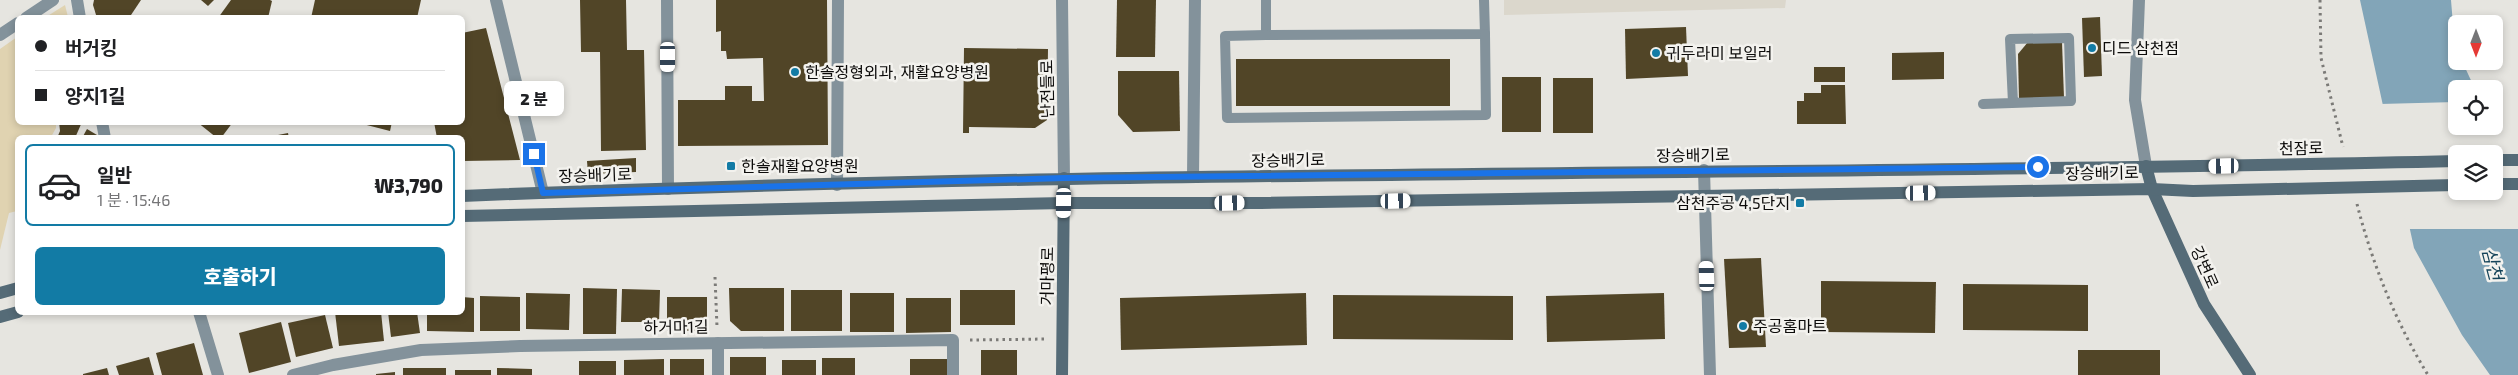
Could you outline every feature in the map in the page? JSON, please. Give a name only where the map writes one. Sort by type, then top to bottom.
[{"type":"street","points":[[30,15],[53,0]]},
{"type":"street","points":[[76,0],[79,15]]},
{"type":"street","points":[[496,0],[543,193]]},
{"type":"street","points":[[667,0],[668,189]]},
{"type":"street","points":[[837,185],[838,0]]},
{"type":"street","name":"난전들로","points":[[1062,0],[1064,178]]},
{"type":"street","points":[[1193,176],[1195,0]]},
{"type":"street","name":"장승배기로","points":[[465,196],[1064,178],[2146,166],[2135,100],[2139,0]]},
{"type":"street","points":[[0,35],[15,25]]},
{"type":"street","points":[[2503,160],[2518,160]]},
{"type":"street","name":"천잠로","points":[[2146,166],[2186,167],[2448,161]]},
{"type":"street","name":"강변로","points":[[2146,166],[2152,189],[2204,304],[2250,375]]},
{"type":"street","points":[[1704,170],[1710,375]]},
{"type":"street","name":"거마평로","points":[[1062,375],[1064,178]]},
{"type":"street","points":[[2503,184],[2518,184]]},
{"type":"street","points":[[2152,189],[2193,191],[2448,185]]},
{"type":"street","name":"장승배기로","points":[[465,216],[1064,203],[2152,189]]},
{"type":"street","points":[[0,293],[15,289]]},
{"type":"street","points":[[0,317],[15,313]]},
{"type":"street","points":[[200,315],[218,375]]},
{"type":"street","points":[[953,340],[953,375]]},
{"type":"street","name":"하거마1길","points":[[293,375],[333,365],[421,350],[520,346],[953,340]]},
{"type":"street","points":[[718,343],[718,375]]},
{"type":"lane","points":[[1266,0],[1266,35]]},
{"type":"lane","points":[[1484,0],[1485,34],[1486,115],[1227,118],[1225,36],[1485,34]]},
{"type":"lane","points":[[1983,104],[2013,103],[2070,101],[2069,38],[2010,40],[2013,103]]},
{"type":"path","points":[[715,277],[718,343]]},
{"type":"path","points":[[953,340],[1062,338]]},
{"type":"shaded area","points":[[1504,0],[1786,0],[1785,8],[1504,15]]},
{"type":"shaded area","points":[[65,5],[68,15],[49,15]]},
{"type":"shaded area","points":[[15,38],[15,125],[56,125],[56,128],[52,135],[15,135],[15,212],[9,213],[0,250],[0,49]]},
{"type":"water","name":"삼천","points":[[2360,0],[2451,0],[2452,15],[2448,15],[2448,70],[2466,70],[2471,80],[2448,80],[2448,135],[2496,135],[2500,145],[2448,145],[2448,200],[2503,200],[2503,151],[2518,185],[2518,375],[2490,375],[2462,335],[2414,248]]},
{"type":"pier","points":[[2448,102],[2448,135],[2498,135],[2503,145],[2448,145],[2448,200],[2503,200],[2503,145],[2518,179],[2518,229],[2407,229],[2380,104]]},
{"type":"building","points":[[94,0],[141,0],[131,15],[96,15],[93,5]]},
{"type":"building","points":[[201,0],[214,0],[208,6]]},
{"type":"building","points":[[231,0],[272,1],[269,15],[220,15]]},
{"type":"building","points":[[315,0],[421,0],[418,15],[312,15]]},
{"type":"building","points":[[580,0],[626,0],[627,50],[644,50],[646,150],[601,151],[600,52],[581,52]]},
{"type":"building","name":"한솔정형외과, 재활요양병원","points":[[716,0],[827,0],[828,145],[678,146],[678,100],[725,100],[725,86],[752,86],[752,101],[764,101],[763,58],[727,59],[726,51],[721,51],[721,31],[716,32]]},
{"type":"building","points":[[1117,0],[1156,0],[1155,57],[1116,57]]},
{"type":"building","points":[[2100,17],[2102,76],[2084,77],[2082,18]]},
{"type":"building","name":"귀두라미 보일러","points":[[1686,27],[1688,76],[1626,79],[1625,29]]},
{"type":"building","points":[[486,28],[520,160],[465,161],[465,135],[436,135],[435,125],[465,125],[465,32]]},
{"type":"building","points":[[2028,42],[2062,42],[2064,98],[2019,100],[2018,54]]},
{"type":"building","points":[[964,48],[1048,49],[1047,120],[1035,128],[969,127],[969,133],[963,133]]},
{"type":"building","points":[[1944,52],[1944,79],[1892,80],[1892,53]]},
{"type":"building","points":[[1236,59],[1450,59],[1450,106],[1236,106]]},
{"type":"building","points":[[1814,67],[1845,67],[1845,82],[1814,82]]},
{"type":"building","points":[[1118,71],[1179,71],[1180,131],[1133,132],[1118,115]]},
{"type":"building","points":[[1502,77],[1541,77],[1541,132],[1502,132]]},
{"type":"building","points":[[1553,78],[1593,78],[1593,133],[1553,133]]},
{"type":"building","points":[[1821,85],[1845,85],[1846,124],[1797,124],[1797,101],[1804,101],[1804,93],[1821,93]]},
{"type":"building","points":[[59,125],[81,125],[76,135],[58,135]]},
{"type":"building","points":[[201,125],[231,125],[223,135],[213,135]]},
{"type":"building","points":[[367,125],[391,125],[390,131]]},
{"type":"building","points":[[87,129],[97,135],[84,135]]},
{"type":"building","points":[[636,158],[636,172],[588,174],[587,161]]},
{"type":"building","points":[[1761,258],[1766,347],[1729,348],[1724,259]]},
{"type":"building","points":[[1821,281],[1936,282],[1935,333],[1821,332]]},
{"type":"building","points":[[1963,284],[2088,285],[2088,331],[1963,330]]},
{"type":"building","points":[[583,288],[617,289],[616,334],[583,334]]},
{"type":"building","points":[[729,288],[784,288],[784,331],[741,331],[730,321]]},
{"type":"building","points":[[622,289],[660,290],[659,322],[621,322]]},
{"type":"building","points":[[791,290],[842,290],[842,331],[791,331]]},
{"type":"building","points":[[960,290],[1015,290],[1015,325],[960,325]]},
{"type":"building","points":[[526,293],[570,294],[569,330],[526,329]]},
{"type":"building","points":[[850,293],[894,293],[894,332],[850,332]]},
{"type":"building","points":[[1306,293],[1307,345],[1121,350],[1120,298]]},
{"type":"building","points":[[1664,293],[1665,339],[1547,342],[1546,296]]},
{"type":"building","points":[[1333,295],[1513,296],[1513,340],[1333,339]]},
{"type":"building","points":[[480,296],[520,297],[520,331],[480,331]]},
{"type":"building","points":[[465,297],[474,298],[474,332],[427,331],[427,315],[465,315]]},
{"type":"building","points":[[667,297],[707,297],[707,331],[667,331]]},
{"type":"building","points":[[906,298],[951,298],[951,332],[906,333]]},
{"type":"building","points":[[325,315],[333,348],[296,357],[288,323]]},
{"type":"building","points":[[335,315],[381,315],[384,341],[339,346]]},
{"type":"building","points":[[388,315],[417,315],[420,333],[391,337]]},
{"type":"building","points":[[281,322],[291,362],[249,373],[239,333]]},
{"type":"building","points":[[194,343],[203,375],[162,375],[156,353]]},
{"type":"building","points":[[981,350],[1017,350],[1017,375],[981,375]]},
{"type":"building","points":[[2078,350],[2160,350],[2160,375],[2078,375]]},
{"type":"building","points":[[149,357],[154,375],[119,375],[116,366]]},
{"type":"building","points":[[730,357],[766,357],[766,375],[730,375]]},
{"type":"building","points":[[822,358],[855,358],[855,375],[822,375]]},
{"type":"building","points":[[664,359],[664,375],[624,375],[624,360]]},
{"type":"building","points":[[670,359],[704,359],[704,375],[670,375]]},
{"type":"building","points":[[910,359],[947,359],[947,375],[910,375]]},
{"type":"building","points":[[782,360],[816,360],[816,375],[782,375]]},
{"type":"building","points":[[579,361],[616,361],[616,375],[579,375]]},
{"type":"building","points":[[107,368],[109,375],[83,375],[83,374]]},
{"type":"building","points":[[403,368],[446,368],[446,375],[403,375]]},
{"type":"building","points":[[497,368],[532,369],[532,375],[497,375]]},
{"type":"building","points":[[455,370],[491,370],[491,375],[455,375]]},
{"type":"building","points":[[395,372],[395,375],[376,375],[376,374]]},
{"type":"place","name":"디드 삼천점","points":[[2092,48]]},
{"type":"place","name":"귀두라미 보일러","points":[[1656,53]]},
{"type":"place","name":"한솔정형외과, 재활요양병원","points":[[795,72]]},
{"type":"place","name":"한솔재활요양병원","points":[[731,166]]},
{"type":"place","name":"삼천주공 4,5단지","points":[[1800,203]]},
{"type":"place","name":"주공홈마트","points":[[1743,326]]},
{"type":"route","points":[[534,154],[543,193],[1064,178],[2038,167]]}]
